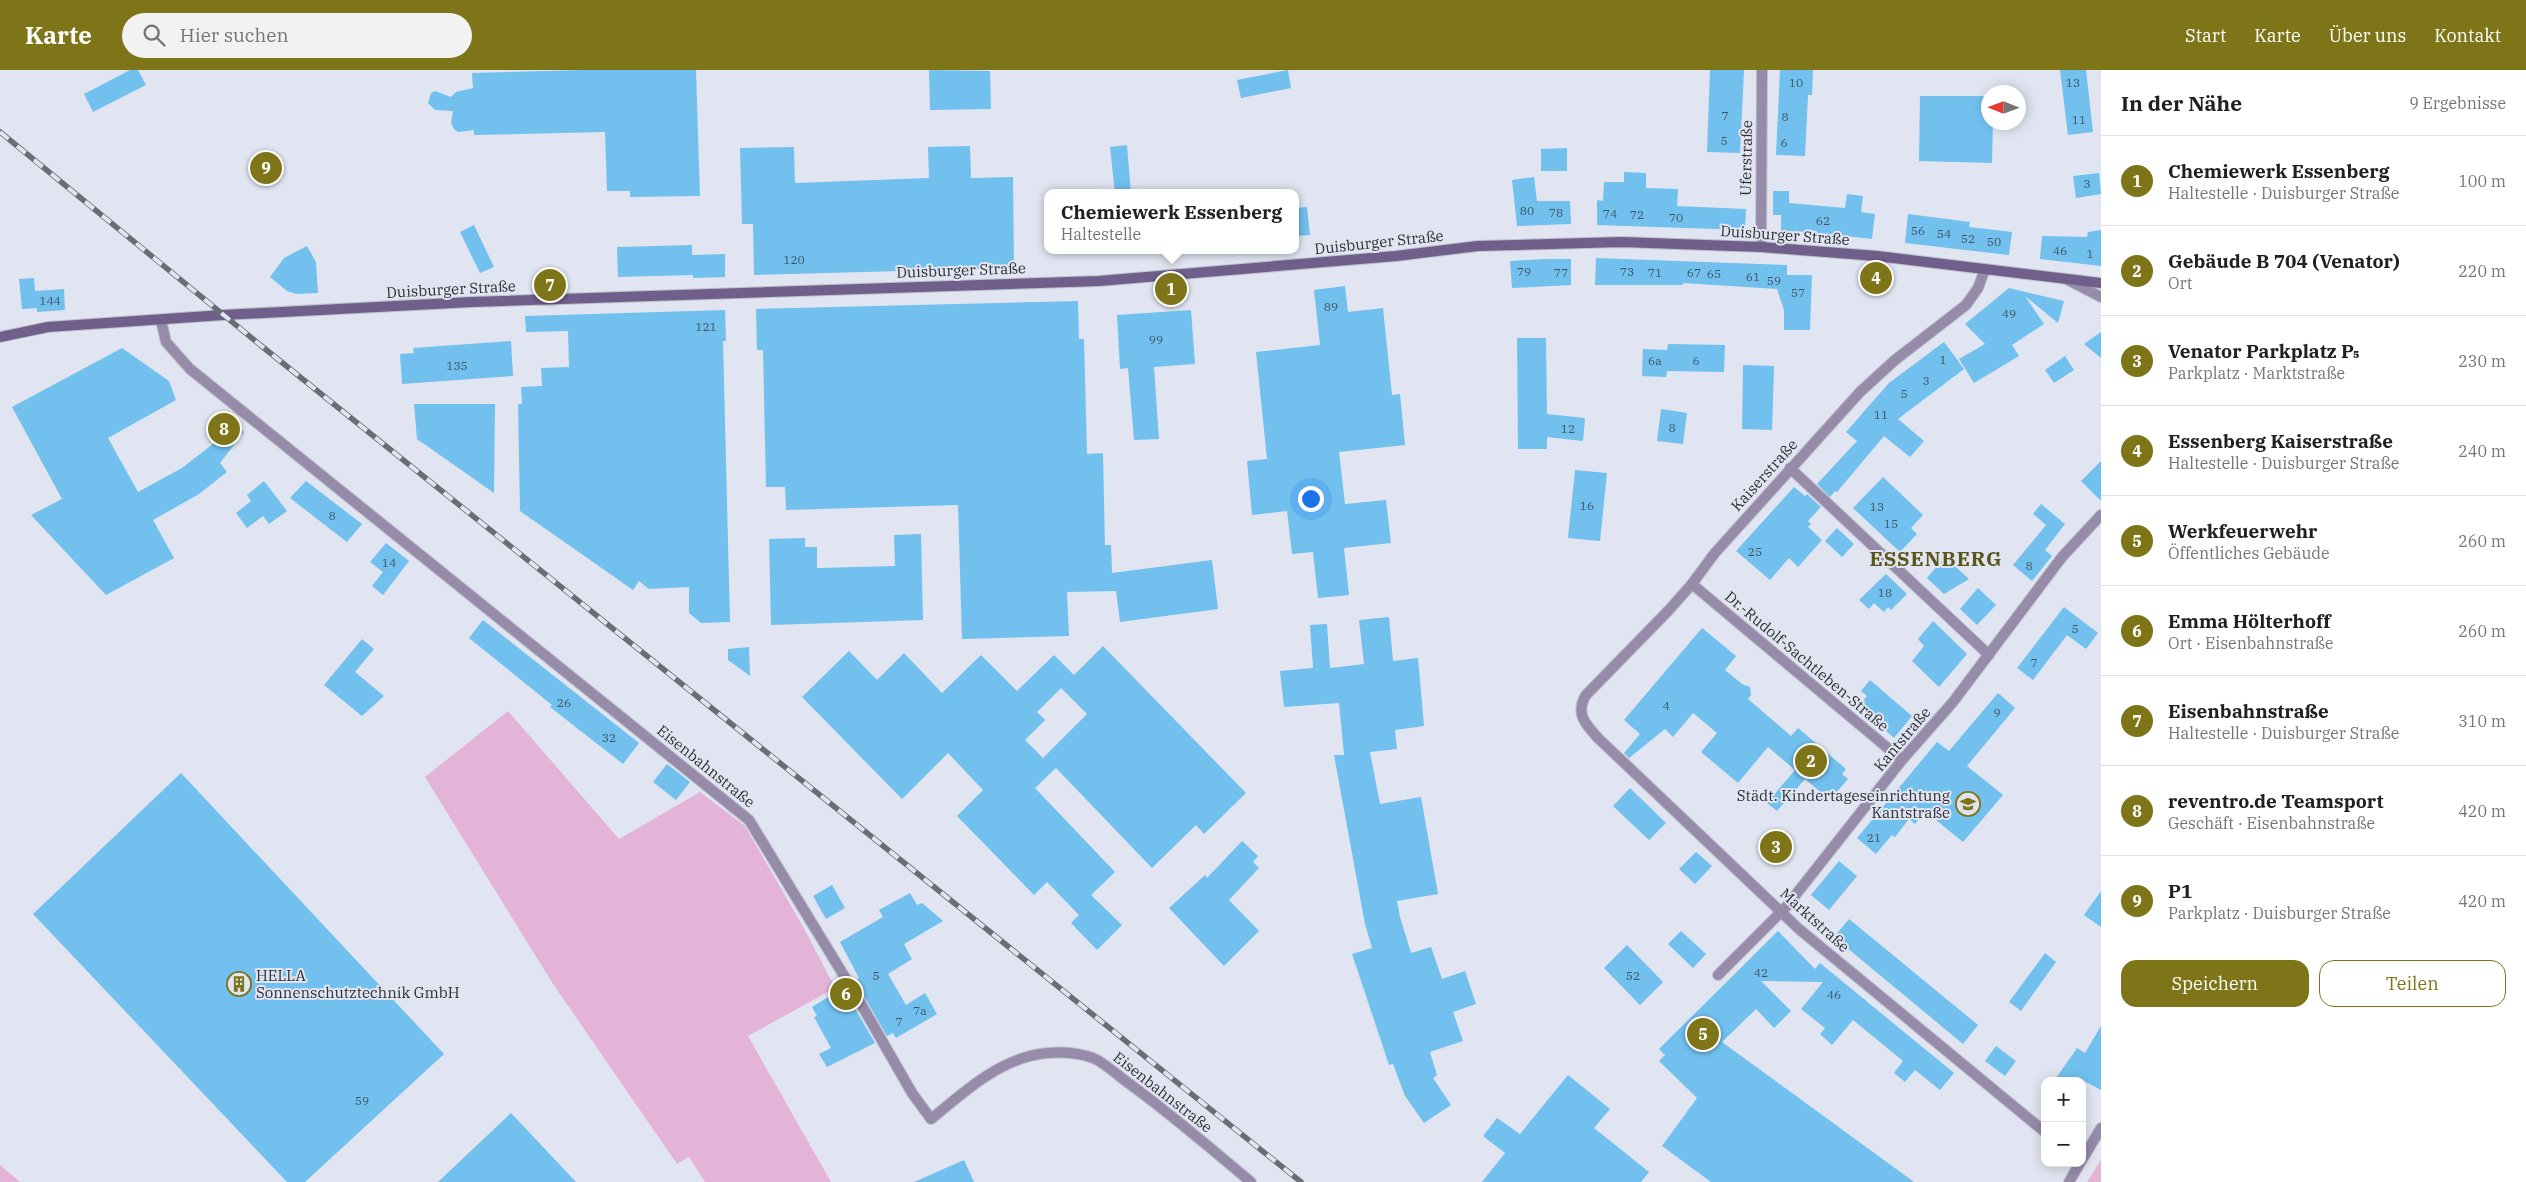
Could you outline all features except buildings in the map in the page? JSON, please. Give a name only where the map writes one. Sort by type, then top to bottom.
[{"type":"main road","name":"Duisburger Straße","points":[[0,336],[48,327],[472,302],[1099,281],[1387,257],[1478,246],[1622,242],[1761,247],[1877,256],[2101,284]]},
{"type":"street","name":"Uferstraße","points":[[1761,247],[1762,70]]},
{"type":"street","name":"Kaiserstraße","points":[[1580,715],[1580,704],[1586,695],[1644,638],[1692,584],[1714,554],[1790,468],[1860,392],[1895,360],[1966,305],[1978,288],[1985,269]]},
{"type":"street","points":[[2068,280],[2101,298]]},
{"type":"street","name":"Eisenbahnstraße","points":[[161,320],[166,342],[190,369],[749,820],[857,997],[912,1093],[931,1119],[986,1075],[1010,1063],[1028,1056],[1050,1052],[1072,1054],[1094,1059],[1138,1090],[1251,1182]]},
{"type":"street","points":[[1790,468],[1989,655]]},
{"type":"street","name":"Kantstraße","points":[[1718,975],[1786,907],[1902,760],[1954,702],[2062,557],[2101,515]]},
{"type":"street","name":"Dr.-Rudolf-Sachtleben-Straße","points":[[1692,584],[1902,760]]},
{"type":"street","name":"Marktstraße","points":[[1580,715],[1584,723],[1598,738],[1799,929],[2041,1129]]},
{"type":"street","points":[[2086,1153],[2101,1128]]},
{"type":"street","points":[[2069,1182],[2078,1167]]},
{"type":"shaded area","points":[[508,711],[619,839],[700,792],[745,826],[806,932],[835,988],[748,1036],[831,1182],[705,1182],[689,1157],[677,1164],[553,984],[425,777]]},
{"type":"shaded area","points":[[2101,1159],[2101,1182],[2087,1182],[2100,1161]]},
{"type":"shaded area","points":[[0,1165],[20,1182],[0,1182]]},
{"type":"railway","points":[[0,132],[264,348],[1301,1182]]},
{"type":"place","name":"P1","points":[[266,168]]},
{"type":"place","name":"Essenberg Kaiserstraße","points":[[1876,278]]},
{"type":"place","name":"Eisenbahnstraße","points":[[550,285]]},
{"type":"place","name":"Chemiewerk Essenberg","points":[[1171,289]]},
{"type":"place","name":"reventro.de Teamsport","points":[[224,429]]},
{"type":"place","name":"Gebäude B 704 (Venator)","points":[[1811,761]]},
{"type":"place","name":"Städt. Kindertageseinrichtung Kantstraße","points":[[1968,804]]},
{"type":"place","name":"Venator Parkplatz P₅","points":[[1776,847]]},
{"type":"place","name":"HELLA Sonnenschutztechnik GmbH","points":[[239,984]]},
{"type":"place","name":"Emma Hölterhoff","points":[[846,994]]},
{"type":"place","name":"Werkfeuerwehr","points":[[1703,1034]]},
{"type":"district","name":"ESSENBERG","points":[[1936,558]]}]
